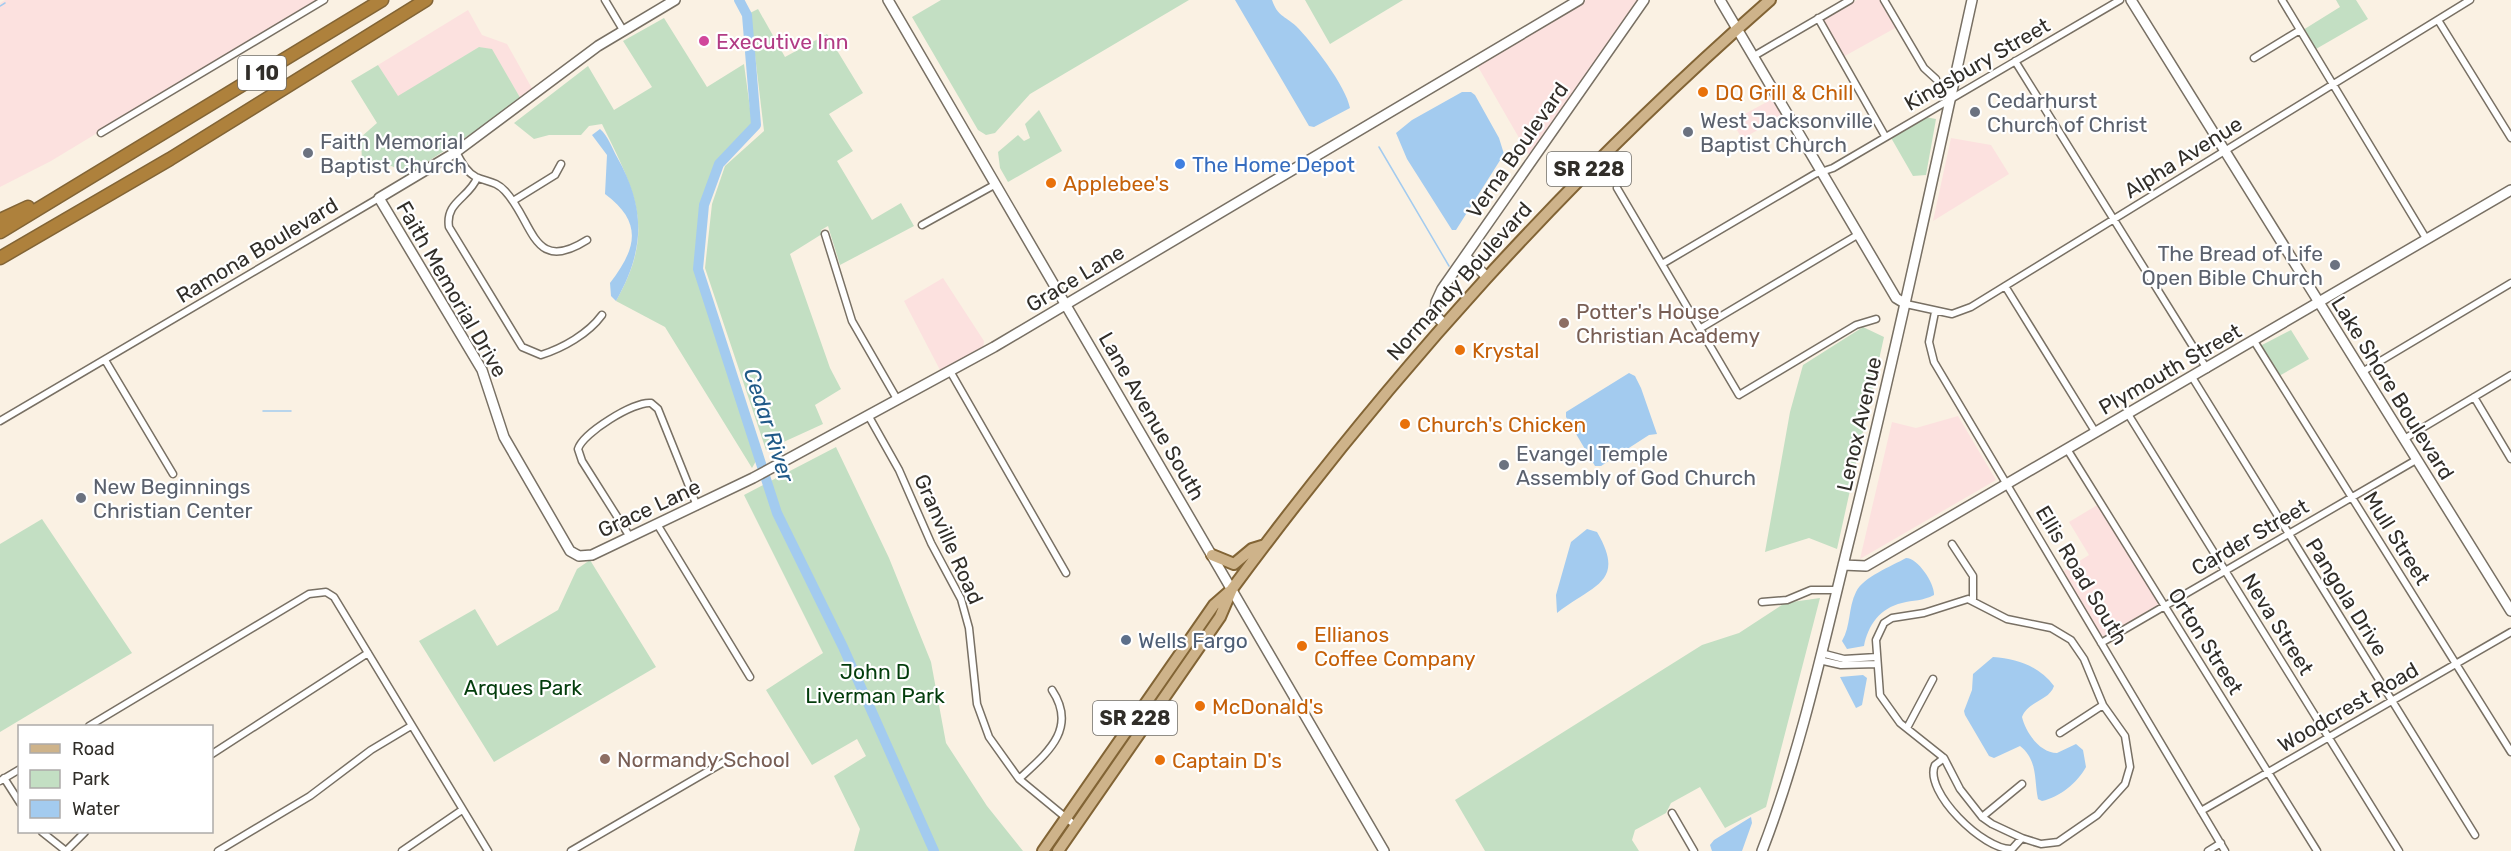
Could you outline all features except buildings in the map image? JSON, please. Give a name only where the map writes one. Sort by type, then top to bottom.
[{"type":"highway","name":"I 10","points":[[0,232],[382,0]]},
{"type":"highway","name":"I 10","points":[[0,260],[28,241],[170,159],[426,0]]},
{"type":"highway","points":[[0,220],[63,194]]},
{"type":"main road","name":"Normandy Boulevard","points":[[1043,851],[1214,605],[1232,589],[1379,398],[1443,323],[1621,136],[1770,0]]},
{"type":"main road","points":[[1212,555],[1234,564],[1252,549],[1265,545]]},
{"type":"main road","name":"Normandy Boulevard","points":[[1059,851],[1220,617],[1232,589]]},
{"type":"street","points":[[101,133],[324,0]]},
{"type":"street","points":[[605,0],[623,30]]},
{"type":"street","name":"Ramona Boulevard","points":[[0,421],[456,152],[527,101],[583,56],[675,0]]},
{"type":"street","name":"Lane Avenue South","points":[[888,0],[1384,851]]},
{"type":"street","name":"Grace Lane","points":[[575,555],[591,555],[697,506],[789,459],[950,371],[1066,306],[1579,0]]},
{"type":"street","name":"Verna Boulevard","points":[[1443,323],[1436,315],[1436,302],[1465,256],[1644,0]]},
{"type":"street","points":[[1720,0],[1896,298],[1906,304]]},
{"type":"street","points":[[1754,56],[1850,0]]},
{"type":"street","points":[[1884,0],[1924,68],[1936,79]]},
{"type":"street","name":"Lenox Avenue","points":[[1762,851],[1789,771],[1837,590],[1906,304],[1972,0]]},
{"type":"street","name":"Kingsbury Street","points":[[1662,264],[1822,171],[1833,168],[2120,0]]},
{"type":"street","name":"Lake Shore Boulevard","points":[[2131,0],[2511,611]]},
{"type":"street","points":[[2282,0],[2427,240]]},
{"type":"street","name":"Alpha Avenue","points":[[1906,304],[1952,314],[1964,310],[2470,0]]},
{"type":"street","points":[[1818,18],[1885,136]]},
{"type":"street","points":[[2438,20],[2511,138]]},
{"type":"street","points":[[2254,58],[2300,30]]},
{"type":"street","points":[[2015,62],[2207,369]]},
{"type":"street","points":[[456,152],[466,169],[477,178],[497,183],[513,201],[536,242],[545,249],[554,253],[564,252],[587,240]]},
{"type":"street","points":[[513,201],[555,175],[561,164]]},
{"type":"street","points":[[477,178],[471,191],[457,200],[449,211],[449,227],[522,347],[541,355],[553,351],[593,327],[602,315]]},
{"type":"street","points":[[922,225],[996,184]]},
{"type":"street","points":[[1617,188],[1739,394],[1856,325],[1876,319]]},
{"type":"street","name":"Plymouth Street","points":[[1843,565],[1866,566],[2511,190]]},
{"type":"street","name":"Faith Memorial Drive","points":[[379,198],[472,353],[489,387],[504,437],[575,555]]},
{"type":"street","points":[[825,234],[852,321],[897,399]]},
{"type":"street","points":[[1701,328],[1859,234]]},
{"type":"street","points":[[1465,256],[1486,276]]},
{"type":"street","points":[[2362,372],[2511,284]]},
{"type":"street","points":[[2005,286],[2096,433]]},
{"type":"street","name":"Ellis Road South","points":[[1935,312],[1929,342],[1931,355],[2225,851]]},
{"type":"street","name":"Mull Street","points":[[2254,341],[2511,752]]},
{"type":"street","points":[[105,360],[173,474]]},
{"type":"street","points":[[950,371],[1066,573]]},
{"type":"street","points":[[2404,439],[2511,375]]},
{"type":"street","name":"Pangola Drive","points":[[2192,377],[2475,835]]},
{"type":"street","points":[[2474,397],[2511,459]]},
{"type":"street","points":[[630,537],[582,461],[578,449],[586,435],[637,404],[651,403],[662,416],[697,506]]},
{"type":"street","name":"Neva Street","points":[[2128,414],[2399,851]]},
{"type":"street","name":"Granville Road","points":[[868,415],[899,470],[931,543],[961,599],[969,628],[977,704],[989,737],[1019,779],[1076,826]]},
{"type":"street","name":"Orton Street","points":[[2067,449],[2317,851]]},
{"type":"street","name":"Carder Street","points":[[2101,642],[2416,460]]},
{"type":"street","points":[[657,524],[750,677]]},
{"type":"street","points":[[1952,544],[1973,576],[1973,599]]},
{"type":"street","points":[[1762,602],[1787,600],[1811,590],[1837,590]]},
{"type":"street","points":[[91,725],[309,594],[326,592],[334,597],[488,851]]},
{"type":"street","points":[[1973,599],[2007,619],[2051,628],[2072,640],[2084,659],[2103,705],[2125,736],[2130,767],[2125,784],[2097,815],[2068,838],[2050,844],[2022,838],[1992,824],[1982,817],[1960,789],[1944,758],[1894,717],[1880,695],[1876,657],[1876,637],[1884,623],[1892,618],[1973,599]]},
{"type":"street","name":"Woodcrest Road","points":[[2201,811],[2511,632]]},
{"type":"street","points":[[213,753],[368,653]]},
{"type":"street","points":[[1820,656],[1845,659],[1876,657]]},
{"type":"street","points":[[1820,656],[1841,665],[1877,664]]},
{"type":"street","points":[[1907,728],[1933,679]]},
{"type":"street","points":[[1019,779],[1041,759],[1061,731],[1064,711],[1052,690]]},
{"type":"street","points":[[2060,733],[2103,705]]},
{"type":"street","points":[[218,851],[310,796],[371,750],[411,726]]},
{"type":"street","points":[[1944,758],[1935,765],[1933,778],[1948,806],[1965,827],[1987,844],[2003,850],[2012,849],[2022,838]]},
{"type":"street","points":[[571,851],[729,759]]},
{"type":"street","points":[[18,770],[2,779],[18,800]]},
{"type":"street","points":[[1982,817],[2022,784]]},
{"type":"street","points":[[402,851],[462,810]]},
{"type":"street","points":[[1672,813],[1694,851]]},
{"type":"street","points":[[44,833],[66,851],[83,833]]},
{"type":"street","points":[[2208,851],[2221,843]]},
{"type":"shaded area","points":[[5,0],[317,0],[51,161],[0,187],[0,3]]},
{"type":"shaded area","points":[[1586,0],[1640,0],[1530,157],[1477,65]]},
{"type":"shaded area","points":[[1857,0],[1881,0],[1897,27],[1843,57],[1823,20]]},
{"type":"shaded area","points":[[468,10],[482,35],[507,44],[534,92],[522,101],[492,50],[479,47],[398,97],[378,65]]},
{"type":"shaded area","points":[[1774,98],[1784,115],[1742,139],[1732,121]]},
{"type":"shaded area","points":[[1951,138],[1991,145],[2009,174],[1933,221]]},
{"type":"shaded area","points":[[943,278],[984,341],[983,349],[941,372],[904,301]]},
{"type":"shaded area","points":[[1958,416],[1996,480],[1860,559],[1892,422],[1916,428]]},
{"type":"shaded area","points":[[2099,504],[2159,604],[2105,636],[2101,635],[2062,572],[2089,555],[2069,522]]},
{"type":"green space","points":[[941,0],[1189,0],[1030,94],[995,133],[986,135],[978,130],[912,17]]},
{"type":"green space","points":[[1305,0],[1403,0],[1330,44]]},
{"type":"green space","points":[[2336,0],[2356,0],[2368,19],[2316,49],[2303,30],[2340,7]]},
{"type":"green space","points":[[758,9],[785,57],[827,34],[863,93],[829,114],[853,151],[837,161],[872,220],[901,203],[914,226],[840,265],[828,226],[821,230],[822,234],[790,254],[830,368],[841,389],[815,405],[823,424],[766,450],[705,268],[712,204],[725,166],[764,131],[750,13]]},
{"type":"green space","points":[[664,18],[707,87],[744,64],[752,123],[716,162],[701,204],[694,270],[756,461],[752,468],[665,327],[616,301],[629,276],[636,253],[637,211],[624,170],[602,124],[589,126],[581,135],[549,135],[534,139],[514,123],[588,66],[614,110],[652,87],[623,41]]},
{"type":"green space","points":[[479,47],[492,49],[522,101],[405,176],[396,168],[385,163],[362,163],[361,137],[377,123],[351,81],[378,65],[398,96]]},
{"type":"green space","points":[[1039,110],[1062,151],[1008,182],[1000,168],[998,152],[1018,135],[1024,141],[1030,138],[1025,124]]},
{"type":"green space","points":[[1925,117],[1936,119],[1926,175],[1913,176],[1890,136]]},
{"type":"green space","points":[[1863,327],[1884,337],[1837,549],[1809,538],[1765,552],[1790,412],[1803,365]]},
{"type":"green space","points":[[2291,330],[2309,359],[2279,376],[2260,346]]},
{"type":"green space","name":"John D Liverman Park","points":[[836,447],[889,558],[931,662],[946,743],[987,806],[1023,851],[854,851],[860,829],[834,776],[866,756],[857,739],[812,765],[766,690],[823,653],[744,495]]},
{"type":"green space","points":[[42,519],[132,653],[0,732],[0,544]]},
{"type":"green space","name":"Arques Park","points":[[590,560],[656,667],[494,762],[419,641],[475,609],[497,646],[558,610],[577,569]]},
{"type":"green space","points":[[1820,598],[1766,807],[1725,828],[1700,787],[1671,803],[1666,813],[1635,830],[1632,840],[1639,851],[1485,851],[1455,800],[1702,645],[1739,633],[1785,603]]},
{"type":"water","points":[[1235,0],[1272,0],[1279,13],[1303,33],[1328,65],[1342,88],[1350,108],[1314,127],[1309,126]]},
{"type":"water","points":[[1462,92],[1471,92],[1475,95],[1499,138],[1504,154],[1456,230],[1452,230],[1407,159],[1396,133],[1412,120]]},
{"type":"water","points":[[600,129],[608,139],[626,176],[637,212],[637,246],[626,282],[616,301],[611,296],[610,283],[626,259],[632,237],[631,226],[626,215],[605,194],[607,155],[592,135]]},
{"type":"water","points":[[1629,373],[1635,376],[1641,388],[1657,434],[1649,435],[1601,466],[1595,466],[1566,417],[1566,412]]},
{"type":"water","points":[[1587,529],[1597,532],[1605,549],[1608,562],[1607,573],[1593,589],[1557,613],[1556,595],[1571,542]]},
{"type":"water","points":[[1906,558],[1916,562],[1925,572],[1934,590],[1934,595],[1894,605],[1887,609],[1872,624],[1864,646],[1847,649],[1842,641],[1856,592],[1865,581]]},
{"type":"water","points":[[1993,657],[2027,665],[2042,673],[2054,686],[2048,695],[2029,708],[2022,717],[2035,741],[2051,752],[2057,753],[2076,744],[2083,750],[2086,767],[2082,773],[2067,789],[2049,799],[2042,801],[2038,799],[2033,764],[2020,746],[1994,758],[1989,756],[1965,715],[1964,711],[1972,690],[1973,674]]},
{"type":"water","points":[[1863,675],[1867,678],[1862,705],[1856,708],[1840,677]]},
{"type":"water","points":[[1751,817],[1752,823],[1742,851],[1712,851],[1710,845],[1714,840]]},
{"type":"waterway","name":"Cedar River","points":[[739,0],[747,15],[756,125],[719,164],[704,205],[698,269],[777,513],[843,647],[934,851]]},
{"type":"waterway","points":[[0,6],[5,3]]},
{"type":"waterway","points":[[1379,147],[1449,266]]},
{"type":"waterway","points":[[263,411],[291,411]]},
{"type":"place","name":"Executive Inn","points":[[704,41]]},
{"type":"place","name":"DQ Grill & Chill","points":[[1703,92]]},
{"type":"place","name":"Cedarhurst Church of Christ","points":[[1975,112]]},
{"type":"place","name":"West Jacksonville Baptist Church","points":[[1688,132]]},
{"type":"place","name":"Faith Memorial Baptist Church","points":[[308,153]]},
{"type":"place","name":"The Home Depot","points":[[1180,164]]},
{"type":"place","name":"Applebee's","points":[[1051,183]]},
{"type":"place","name":"The Bread of Life Open Bible Church","points":[[2335,265]]},
{"type":"place","name":"Potter's House Christian Academy","points":[[1564,323]]},
{"type":"place","name":"Krystal","points":[[1460,350]]},
{"type":"place","name":"Church's Chicken","points":[[1405,424]]},
{"type":"place","name":"Evangel Temple Assembly of God Church","points":[[1504,465]]},
{"type":"place","name":"New Beginnings Christian Center","points":[[81,498]]},
{"type":"place","name":"Wells Fargo","points":[[1126,640]]},
{"type":"place","name":"Ellianos Coffee Company","points":[[1302,646]]},
{"type":"place","name":"McDonald's","points":[[1200,706]]},
{"type":"place","name":"Normandy School","points":[[605,759]]},
{"type":"place","name":"Captain D's","points":[[1160,760]]}]
